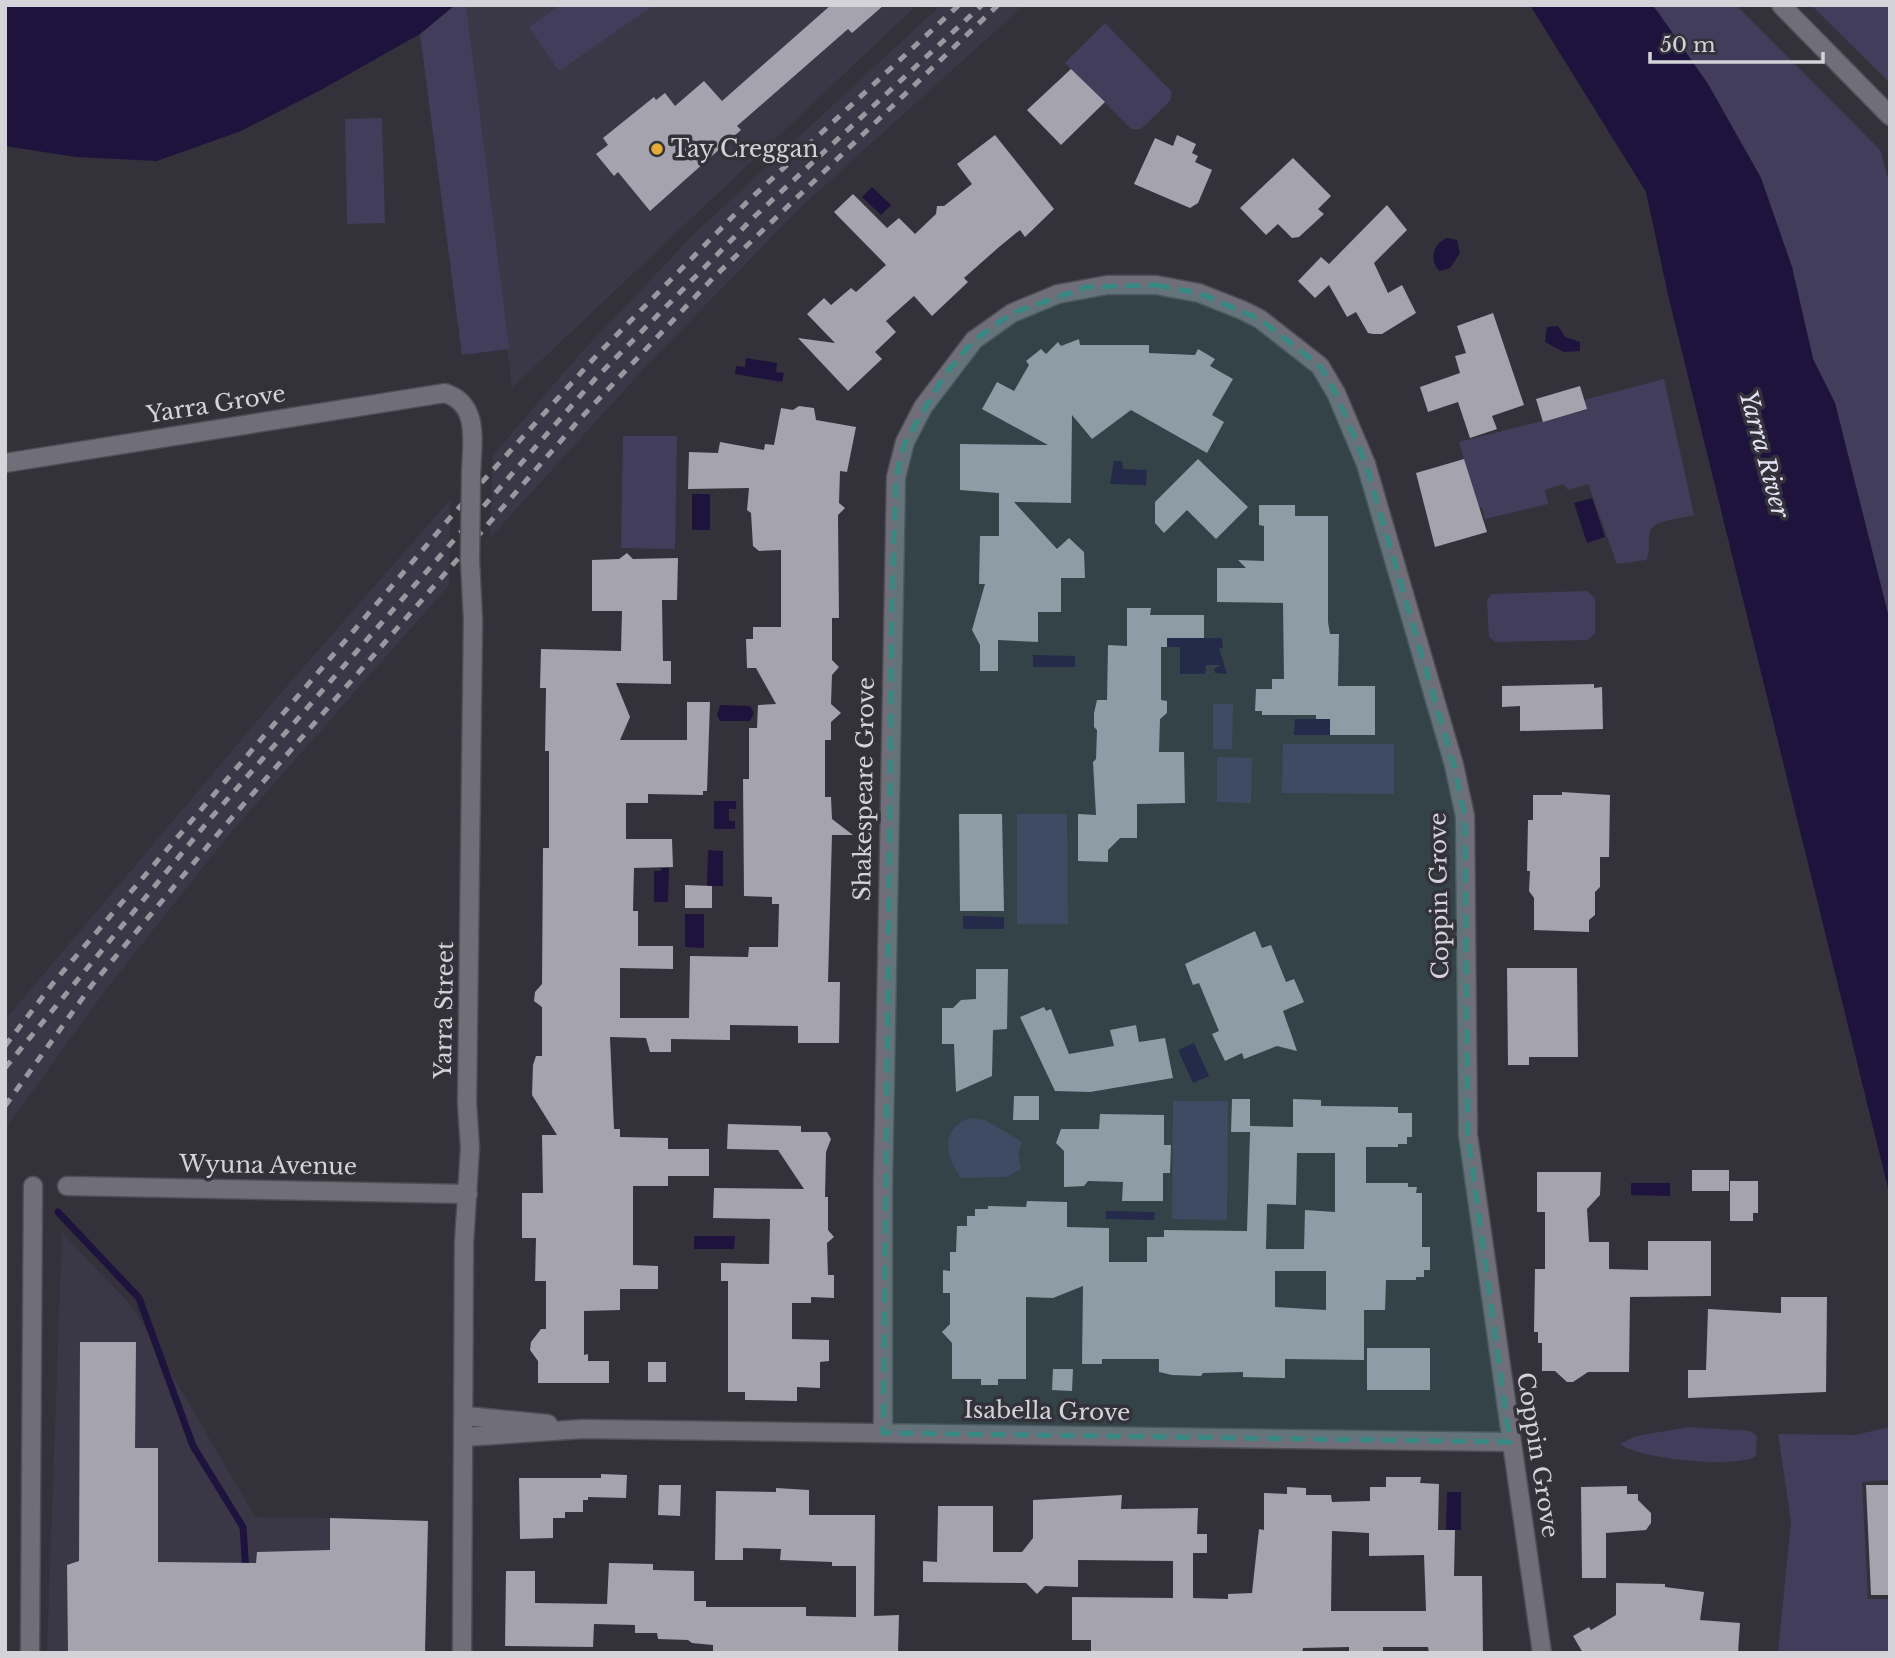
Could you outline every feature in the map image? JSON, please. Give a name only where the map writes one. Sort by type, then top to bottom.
[{"type":"street","points":[[1781,5],[1890,116]]},
{"type":"street","name":"Shakespeare Grove","points":[[883,1433],[883,1169],[896,477],[905,442],[923,407],[974,340],[1012,313],[1038,301],[1086,287],[1132,284]]},
{"type":"street","name":"Coppin Grove","points":[[1132,284],[1177,288],[1223,302],[1260,319],[1292,343],[1320,366],[1336,393],[1366,464],[1454,765],[1465,816],[1468,1135],[1542,1653]]},
{"type":"street","name":"Yarra Grove","points":[[5,463],[434,393]]},
{"type":"street","name":"Yarra Street","points":[[434,393],[457,397],[470,412],[472,424],[470,561],[473,620],[468,1194],[464,1243],[466,1437],[462,1653]]},
{"type":"street","points":[[30,1653],[33,1186]]},
{"type":"street","name":"Wyuna Avenue","points":[[67,1186],[468,1194]]},
{"type":"street","name":"Isabella Grove","points":[[466,1416],[583,1429]]},
{"type":"street","name":"Isabella Grove","points":[[466,1437],[583,1429],[1510,1442]]},
{"type":"highlighted area","points":[[1156,285],[1199,293],[1260,319],[1320,366],[1336,393],[1366,464],[1454,765],[1465,816],[1468,1135],[1510,1442],[883,1433],[892,588],[896,477],[905,442],[945,374],[974,340],[1012,313],[1086,287]]},
{"type":"shaded area","points":[[455,5],[466,5],[509,349],[462,355],[420,34]]},
{"type":"shaded area","points":[[466,5],[917,5],[512,388]]},
{"type":"shaded area","points":[[560,5],[651,7],[559,71],[529,27]]},
{"type":"shaded area","points":[[941,5],[1024,5],[802,206],[650,362],[490,538],[493,455],[579,355],[694,234]]},
{"type":"shaded area","points":[[1652,5],[1736,5],[1880,150],[1890,185],[1890,621],[1835,403],[1813,359],[1792,267],[1761,178],[1708,84]]},
{"type":"shaded area","points":[[1811,5],[1890,5],[1890,83]]},
{"type":"shaded area","points":[[1105,23],[1172,92],[1170,101],[1141,129],[1131,129],[1065,63]]},
{"type":"shaded area","points":[[382,118],[385,223],[347,224],[345,119]]},
{"type":"shaded area","points":[[1664,379],[1694,515],[1653,527],[1649,535],[1649,553],[1646,560],[1617,564],[1588,484],[1568,490],[1563,484],[1545,490],[1548,504],[1485,519],[1482,507],[1478,508],[1459,442],[1586,410],[1584,400]]},
{"type":"shaded area","points":[[623,436],[677,436],[675,549],[621,548]]},
{"type":"shaded area","points":[[450,500],[449,585],[227,837],[107,988],[5,1129],[5,1020],[274,701]]},
{"type":"shaded area","points":[[1587,591],[1595,598],[1595,634],[1587,640],[1496,642],[1489,637],[1487,600],[1492,594]]},
{"type":"shaded area","points":[[1213,704],[1233,704],[1232,749],[1213,749]]},
{"type":"shaded area","points":[[1283,744],[1394,744],[1394,794],[1282,793]]},
{"type":"shaded area","points":[[1217,757],[1252,758],[1251,803],[1217,802]]},
{"type":"shaded area","points":[[1017,814],[1067,814],[1068,924],[1017,924]]},
{"type":"shaded area","points":[[1173,1101],[1228,1101],[1227,1220],[1172,1219]]},
{"type":"shaded area","points":[[970,1118],[985,1120],[1022,1142],[1018,1153],[1021,1169],[1006,1177],[961,1178],[951,1161],[948,1144],[954,1129]]},
{"type":"shaded area","points":[[62,1232],[134,1309],[255,1517],[330,1518],[328,1653],[47,1653]]},
{"type":"shaded area","points":[[1689,1427],[1750,1431],[1757,1436],[1756,1456],[1745,1460],[1709,1462],[1646,1454],[1620,1444],[1636,1436]]},
{"type":"shaded area","points":[[1890,1427],[1890,1480],[1862,1482],[1868,1599],[1890,1599],[1890,1653],[1778,1653],[1791,1521],[1778,1434],[1855,1435]]},
{"type":"water","points":[[5,5],[455,5],[420,34],[319,91],[241,131],[157,161],[76,157],[5,146]]},
{"type":"water","name":"Yarra River","points":[[1530,5],[1652,5],[1658,12],[1708,84],[1761,178],[1792,267],[1813,359],[1835,403],[1890,622],[1890,1196],[1668,295],[1646,192]]},
{"type":"water","points":[[872,187],[891,205],[881,215],[862,197]]},
{"type":"water","points":[[1447,238],[1457,240],[1460,253],[1450,268],[1439,271],[1434,262],[1434,252],[1438,244]]},
{"type":"water","points":[[1558,326],[1565,337],[1580,342],[1580,351],[1564,352],[1545,342],[1547,327]]},
{"type":"water","points":[[746,358],[777,363],[776,372],[784,373],[782,382],[735,374],[736,366],[745,367]]},
{"type":"water","points":[[1114,461],[1122,461],[1123,469],[1147,470],[1146,485],[1110,484]]},
{"type":"water","points":[[692,494],[710,494],[710,530],[692,530]]},
{"type":"water","points":[[1592,498],[1605,537],[1587,543],[1574,503]]},
{"type":"water","points":[[1167,638],[1222,638],[1223,648],[1219,648],[1227,674],[1215,673],[1214,669],[1221,665],[1206,665],[1205,674],[1180,674],[1180,647],[1167,647]]},
{"type":"water","points":[[1033,655],[1075,656],[1075,667],[1033,667]]},
{"type":"water","points":[[720,705],[750,706],[754,713],[750,721],[720,721],[717,715]]},
{"type":"water","points":[[1295,719],[1330,719],[1330,735],[1294,735]]},
{"type":"water","points":[[714,801],[736,801],[736,809],[729,809],[729,821],[735,821],[735,829],[714,829]]},
{"type":"water","points":[[708,850],[723,851],[723,886],[707,886]]},
{"type":"water","points":[[661,868],[669,868],[668,902],[654,902],[654,871],[661,871]]},
{"type":"water","points":[[685,914],[704,914],[704,948],[685,947]]},
{"type":"water","points":[[963,916],[1004,917],[1004,929],[963,929]]},
{"type":"water","points":[[1194,1043],[1209,1076],[1193,1083],[1178,1050]]},
{"type":"water","points":[[1631,1183],[1670,1183],[1670,1196],[1631,1195]]},
{"type":"water","points":[[1106,1211],[1155,1212],[1154,1220],[1106,1219]]},
{"type":"water","points":[[694,1236],[735,1236],[734,1249],[694,1249]]},
{"type":"water","points":[[1447,1492],[1461,1492],[1461,1530],[1446,1530]]},
{"type":"building","points":[[831,5],[884,5],[852,33],[848,29],[737,126],[741,130],[650,211],[618,172],[614,176],[596,154],[608,145],[603,138],[654,97],[656,100],[665,93],[675,106],[704,81],[722,101]]},
{"type":"building","points":[[1071,69],[1105,102],[1061,145],[1027,110]]},
{"type":"building","points":[[995,135],[1054,209],[1025,237],[1020,230],[999,247],[964,278],[968,282],[932,316],[914,296],[886,321],[896,332],[875,352],[882,359],[848,391],[798,338],[835,343],[807,314],[824,298],[831,305],[851,288],[856,292],[886,265],[834,212],[853,194],[887,228],[899,218],[915,234],[936,214],[937,206],[944,206],[972,184],[957,164]]},
{"type":"building","points":[[1177,135],[1196,144],[1192,153],[1198,156],[1195,162],[1212,170],[1198,203],[1190,208],[1134,184],[1155,138],[1173,146]]},
{"type":"building","points":[[1293,158],[1331,196],[1318,209],[1324,214],[1299,237],[1292,238],[1278,224],[1266,235],[1240,208]]},
{"type":"building","points":[[1387,205],[1407,230],[1374,263],[1388,293],[1402,285],[1416,313],[1382,334],[1373,334],[1368,333],[1356,312],[1347,317],[1329,285],[1315,298],[1298,281],[1321,257],[1329,264]]},
{"type":"building","points":[[1493,313],[1524,405],[1492,416],[1497,429],[1470,438],[1458,402],[1428,412],[1420,387],[1460,373],[1455,356],[1466,353],[1457,326]]},
{"type":"building","points":[[1079,339],[1080,345],[1149,345],[1149,353],[1195,355],[1198,349],[1215,359],[1210,366],[1233,379],[1212,415],[1224,422],[1207,453],[1131,410],[1092,439],[1072,415],[1071,503],[1014,502],[1057,549],[1069,538],[1084,552],[1085,578],[1061,578],[1061,612],[1038,612],[1038,642],[998,640],[998,671],[980,671],[980,645],[972,630],[985,584],[979,584],[980,536],[999,536],[999,493],[960,490],[960,444],[1048,445],[982,409],[997,382],[1014,391],[1029,365],[1026,361],[1041,349],[1046,354],[1058,342],[1061,346]]},
{"type":"building","points":[[1580,386],[1587,409],[1543,422],[1536,399]]},
{"type":"building","points":[[799,406],[814,408],[816,420],[856,427],[847,472],[840,471],[839,503],[845,508],[838,515],[839,618],[832,618],[832,660],[839,667],[832,675],[831,704],[841,713],[831,722],[831,740],[825,740],[825,797],[831,797],[832,819],[853,835],[832,835],[828,982],[840,982],[839,1043],[798,1043],[798,1026],[730,1025],[730,1040],[671,1039],[671,1052],[650,1052],[646,1038],[610,1037],[614,1129],[620,1129],[620,1137],[668,1138],[668,1149],[709,1149],[709,1176],[668,1176],[668,1186],[633,1186],[633,1265],[658,1266],[658,1289],[620,1289],[620,1310],[584,1311],[584,1355],[588,1354],[588,1361],[609,1361],[609,1383],[538,1383],[538,1361],[530,1350],[531,1342],[541,1329],[546,1329],[546,1281],[535,1281],[536,1238],[522,1238],[522,1193],[543,1193],[542,1135],[557,1135],[532,1095],[533,1065],[536,1056],[542,1056],[542,1007],[534,1001],[535,992],[542,984],[543,848],[549,848],[549,751],[545,751],[546,688],[540,688],[541,649],[621,651],[622,611],[592,611],[592,560],[619,559],[627,553],[633,559],[678,558],[677,600],[662,600],[663,661],[671,661],[671,684],[616,683],[630,717],[620,740],[687,740],[687,702],[710,702],[707,791],[703,791],[703,795],[648,794],[648,803],[626,803],[626,839],[672,839],[673,867],[634,868],[633,911],[638,911],[638,946],[673,946],[673,969],[620,968],[620,1018],[689,1018],[690,956],[748,957],[749,947],[778,947],[779,904],[772,904],[772,897],[744,896],[743,779],[749,779],[749,728],[757,728],[758,705],[776,704],[756,668],[747,668],[746,639],[753,639],[753,627],[781,627],[781,550],[759,551],[753,546],[751,513],[747,510],[749,488],[688,489],[689,452],[718,453],[720,442],[764,450],[765,444],[774,445],[781,408],[793,410]]},
{"type":"building","points":[[1198,459],[1248,507],[1216,539],[1187,510],[1164,533],[1155,523],[1155,502]]},
{"type":"building","points":[[1464,459],[1487,532],[1435,547],[1416,473]]},
{"type":"building","points":[[1259,505],[1295,505],[1295,516],[1328,516],[1328,622],[1330,634],[1339,634],[1338,686],[1375,686],[1375,735],[1330,735],[1330,719],[1316,719],[1316,715],[1262,715],[1262,711],[1255,711],[1256,689],[1272,689],[1272,679],[1284,679],[1283,603],[1217,602],[1217,568],[1246,568],[1238,560],[1264,561],[1264,526],[1259,525]]},
{"type":"building","points":[[1127,608],[1151,608],[1150,615],[1204,615],[1204,638],[1167,638],[1167,647],[1161,647],[1161,700],[1167,701],[1167,713],[1160,719],[1159,752],[1184,752],[1185,803],[1137,804],[1137,838],[1120,838],[1108,850],[1108,862],[1078,861],[1078,814],[1096,815],[1093,762],[1096,759],[1097,730],[1094,727],[1094,713],[1097,700],[1107,700],[1108,645],[1127,646]]},
{"type":"building","points":[[1594,684],[1594,688],[1602,687],[1603,729],[1520,731],[1520,706],[1502,707],[1502,686]]},
{"type":"building","points":[[1562,792],[1610,795],[1609,857],[1600,857],[1600,887],[1595,892],[1595,915],[1589,920],[1589,932],[1534,930],[1534,898],[1529,891],[1530,871],[1527,871],[1528,820],[1533,820],[1533,795],[1562,795]]},
{"type":"building","points":[[959,814],[1002,814],[1004,911],[960,911]]},
{"type":"building","points":[[685,885],[712,886],[712,908],[685,908]]},
{"type":"building","points":[[1255,931],[1262,948],[1271,945],[1286,982],[1294,979],[1304,1002],[1283,1011],[1297,1051],[1277,1046],[1244,1059],[1242,1053],[1225,1061],[1212,1034],[1219,1031],[1199,983],[1193,985],[1185,964]]},
{"type":"building","points":[[1507,968],[1577,968],[1578,1057],[1529,1057],[1529,1065],[1508,1065]]},
{"type":"building","points":[[976,969],[1008,969],[1007,1029],[993,1030],[992,1076],[956,1092],[954,1044],[942,1044],[942,1008],[953,1008],[961,1000],[976,999]]},
{"type":"building","points":[[1044,1007],[1046,1011],[1051,1009],[1069,1054],[1114,1046],[1110,1030],[1136,1025],[1139,1042],[1165,1038],[1173,1078],[1090,1092],[1055,1091],[1020,1017]]},
{"type":"building","points":[[1014,1096],[1039,1096],[1039,1120],[1013,1120]]},
{"type":"building","points":[[1232,1099],[1250,1099],[1250,1126],[1293,1127],[1293,1099],[1321,1100],[1321,1106],[1398,1107],[1398,1113],[1412,1113],[1412,1137],[1407,1137],[1407,1144],[1398,1144],[1398,1147],[1366,1147],[1366,1183],[1408,1183],[1408,1187],[1417,1187],[1416,1193],[1422,1193],[1422,1247],[1430,1247],[1430,1270],[1424,1270],[1424,1277],[1416,1277],[1416,1280],[1386,1280],[1385,1310],[1364,1310],[1364,1360],[1285,1359],[1285,1378],[1243,1377],[1243,1372],[1203,1373],[1201,1376],[1172,1375],[1159,1372],[1159,1359],[1102,1359],[1102,1364],[1082,1364],[1083,1286],[1053,1298],[1026,1297],[1026,1379],[998,1379],[998,1385],[981,1385],[981,1379],[952,1379],[952,1343],[942,1332],[950,1324],[950,1293],[943,1293],[943,1270],[950,1271],[950,1252],[956,1252],[957,1226],[967,1226],[967,1216],[975,1216],[975,1209],[988,1209],[988,1206],[1026,1207],[1027,1201],[1067,1202],[1067,1227],[1109,1228],[1109,1262],[1147,1262],[1147,1237],[1164,1237],[1164,1230],[1247,1231],[1250,1132],[1231,1132]],"holes":[[[1297,1153],[1335,1153],[1335,1212],[1305,1210],[1304,1249],[1266,1249],[1267,1204],[1296,1205]],[[1275,1271],[1326,1271],[1326,1310],[1275,1307]]]},
{"type":"building","points":[[1100,1114],[1164,1115],[1164,1145],[1171,1145],[1170,1173],[1163,1173],[1163,1201],[1122,1201],[1123,1182],[1088,1181],[1084,1186],[1064,1187],[1064,1151],[1056,1143],[1061,1129],[1099,1129]]},
{"type":"building","points":[[728,1124],[801,1126],[801,1132],[827,1132],[831,1139],[826,1152],[825,1197],[828,1197],[828,1230],[834,1237],[827,1243],[828,1275],[834,1275],[834,1298],[811,1297],[811,1303],[792,1303],[792,1339],[829,1340],[829,1361],[820,1362],[820,1388],[797,1387],[797,1401],[745,1400],[745,1392],[728,1392],[728,1281],[721,1281],[721,1263],[769,1264],[770,1219],[713,1218],[714,1188],[804,1189],[778,1150],[727,1149]]},
{"type":"building","points":[[1692,1170],[1729,1170],[1729,1191],[1692,1191]]},
{"type":"building","points":[[1537,1172],[1601,1172],[1600,1195],[1587,1209],[1589,1242],[1609,1242],[1609,1269],[1648,1270],[1648,1241],[1711,1241],[1711,1296],[1630,1297],[1629,1372],[1588,1372],[1573,1382],[1567,1382],[1555,1371],[1542,1371],[1542,1343],[1538,1343],[1538,1332],[1534,1332],[1535,1269],[1545,1269],[1545,1212],[1537,1212]]},
{"type":"building","points":[[1730,1181],[1758,1181],[1758,1213],[1753,1213],[1753,1221],[1730,1221]]},
{"type":"building","points":[[1781,1297],[1827,1297],[1826,1392],[1688,1398],[1688,1370],[1706,1370],[1708,1309],[1781,1313]]},
{"type":"building","points":[[80,1342],[136,1342],[135,1448],[158,1448],[158,1562],[256,1563],[257,1552],[330,1550],[330,1518],[428,1521],[425,1653],[68,1652],[67,1565],[79,1561]]},
{"type":"building","points":[[1367,1348],[1430,1348],[1430,1390],[1367,1390]]},
{"type":"building","points":[[648,1362],[666,1362],[666,1382],[648,1382]]},
{"type":"building","points":[[1053,1369],[1073,1369],[1072,1391],[1052,1390]]},
{"type":"building","points":[[601,1474],[627,1475],[626,1498],[588,1497],[588,1500],[583,1500],[583,1512],[565,1512],[565,1518],[553,1518],[553,1538],[520,1539],[519,1478],[601,1478]]},
{"type":"building","points":[[1386,1477],[1421,1477],[1420,1483],[1439,1484],[1438,1530],[1455,1530],[1454,1576],[1482,1576],[1483,1653],[1429,1653],[1428,1647],[1383,1647],[1383,1653],[1349,1653],[1349,1647],[1303,1648],[1302,1653],[1091,1653],[1091,1640],[1072,1640],[1072,1597],[1173,1598],[1173,1561],[1078,1560],[1078,1587],[1045,1586],[1037,1594],[1026,1583],[923,1582],[923,1561],[937,1562],[938,1506],[993,1506],[993,1552],[1022,1552],[1033,1538],[1033,1500],[1122,1495],[1121,1509],[1198,1508],[1197,1534],[1207,1534],[1207,1553],[1193,1553],[1193,1598],[1228,1599],[1228,1594],[1252,1593],[1259,1529],[1264,1530],[1264,1493],[1287,1494],[1287,1487],[1306,1488],[1306,1495],[1331,1495],[1332,1502],[1370,1501],[1370,1487],[1386,1487]],"holes":[[[1332,1531],[1369,1533],[1369,1556],[1424,1555],[1426,1611],[1331,1611]]]},
{"type":"building","points":[[659,1485],[681,1485],[680,1516],[658,1515]]},
{"type":"building","points":[[1866,1485],[1890,1485],[1890,1595],[1871,1595]]},
{"type":"building","points":[[1627,1486],[1627,1494],[1638,1494],[1638,1500],[1651,1513],[1651,1523],[1646,1530],[1606,1533],[1606,1578],[1582,1578],[1581,1487]]},
{"type":"building","points":[[776,1488],[809,1490],[809,1515],[875,1515],[874,1616],[899,1615],[898,1653],[713,1653],[713,1645],[692,1643],[688,1640],[658,1639],[657,1633],[635,1633],[635,1625],[594,1624],[593,1647],[505,1646],[506,1571],[535,1571],[535,1603],[607,1604],[609,1563],[653,1564],[653,1570],[694,1571],[694,1601],[706,1601],[706,1607],[806,1607],[806,1616],[856,1617],[856,1566],[780,1560],[781,1549],[743,1548],[743,1560],[715,1560],[716,1491],[776,1492]]},
{"type":"building","points":[[1616,1583],[1665,1584],[1665,1587],[1704,1592],[1700,1620],[1740,1623],[1738,1653],[1583,1653],[1573,1636],[1589,1627],[1591,1630],[1616,1615]]},
{"type":"waterway","points":[[58,1212],[139,1298],[193,1446],[243,1527],[246,1572]]},
{"type":"railway","points":[[5,1046],[54,982],[455,512],[597,355],[747,202],[959,5]]},
{"type":"railway","points":[[5,1068],[210,819],[595,379],[755,216],[982,5]]},
{"type":"railway","points":[[5,1106],[92,985],[222,829],[579,420],[713,278],[998,5]]},
{"type":"place","name":"Tay Creggan","points":[[657,149]]}]
